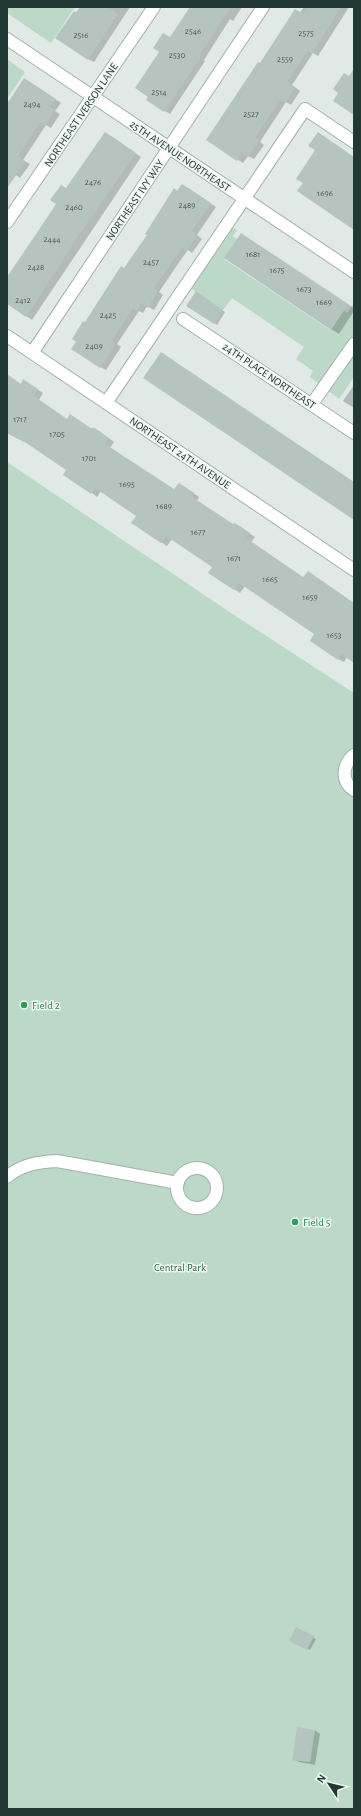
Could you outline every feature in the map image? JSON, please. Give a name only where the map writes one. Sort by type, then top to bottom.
[{"type":"street","name":"NORTHEAST IVERSON LANE","points":[[7,222],[154,7]]},
{"type":"street","name":"NORTHEAST IVY WAY","points":[[32,352],[263,7]]},
{"type":"street","name":"25TH AVENUE NORTHEAST","points":[[7,39],[354,272]]},
{"type":"street","points":[[106,403],[305,109],[354,142]]},
{"type":"street","name":"24TH PLACE NORTHEAST","points":[[183,319],[354,433]]},
{"type":"street","name":"NORTHEAST 24TH AVENUE","points":[[7,336],[354,570]]},
{"type":"street","points":[[312,404],[354,344]]},
{"type":"street","points":[[354,755],[349,759],[344,771],[348,784],[354,790]]},
{"type":"street","points":[[7,1177],[23,1167],[34,1163],[57,1161],[178,1183]]},
{"type":"green space","points":[[7,7],[75,7],[51,43],[7,13]]},
{"type":"green space","points":[[7,59],[25,72],[7,99]]},
{"type":"green space","points":[[227,224],[237,230],[233,236],[237,239],[224,259],[330,330],[344,311],[347,313],[354,303],[354,377],[339,399],[310,377],[313,371],[296,359],[304,347],[232,298],[223,310],[186,285]]},
{"type":"green space","name":"Central Park","points":[[7,462],[234,615],[354,693],[354,1809],[7,1809]]},
{"type":"building","points":[[81,7],[108,7],[118,14],[88,60],[55,38],[74,11],[77,13]]},
{"type":"building","points":[[190,7],[231,7],[199,56],[201,57],[164,112],[146,100],[148,97],[135,88],[159,52],[153,48],[163,33],[170,37]]},
{"type":"building","points":[[308,7],[341,7],[312,54],[308,51],[287,81],[295,87],[285,103],[280,100],[255,138],[259,141],[248,157],[242,153],[237,161],[206,140],[258,62],[260,63],[295,9],[303,14]]},
{"type":"building","points":[[354,69],[354,115],[333,101],[338,93],[333,89],[344,73],[349,76]]},
{"type":"building","points":[[24,78],[56,99],[50,107],[55,110],[45,126],[40,122],[18,156],[25,161],[7,187],[7,104]]},
{"type":"building","points":[[105,132],[136,153],[81,232],[26,317],[7,304],[7,277],[56,204],[50,200],[61,185],[66,188]]},
{"type":"building","points":[[318,132],[354,157],[354,230],[297,191],[303,183],[296,179],[315,150],[308,146]]},
{"type":"building","points":[[182,184],[211,203],[192,231],[197,235],[186,251],[182,248],[154,288],[158,291],[148,308],[141,303],[137,311],[133,308],[112,340],[116,343],[100,368],[71,349],[76,342],[72,339],[83,321],[85,322],[121,266],[124,268],[147,235],[145,234],[174,188],[177,191]]},
{"type":"building","points":[[241,233],[348,304],[331,330],[224,258]]},
{"type":"building","points":[[196,291],[223,310],[214,324],[186,306]]},
{"type":"building","points":[[161,352],[354,482],[354,520],[143,378]]},
{"type":"building","points":[[7,374],[21,384],[23,379],[38,389],[34,396],[67,419],[70,414],[92,429],[93,427],[109,438],[105,444],[174,489],[179,483],[194,493],[192,497],[233,524],[235,523],[250,533],[246,538],[303,577],[308,571],[354,603],[354,663],[341,654],[338,660],[310,641],[314,634],[239,583],[234,590],[208,573],[212,567],[166,536],[161,543],[131,523],[136,516],[95,488],[91,494],[63,475],[66,470],[19,438],[18,439],[7,432]]},
{"type":"building","points":[[296,1627],[314,1636],[307,1650],[289,1641]]},
{"type":"building","points":[[297,1727],[315,1730],[310,1762],[292,1760]]},
{"type":"place","name":"Field 2","points":[[24,1005]]},
{"type":"place","name":"Field 5","points":[[295,1222]]}]
